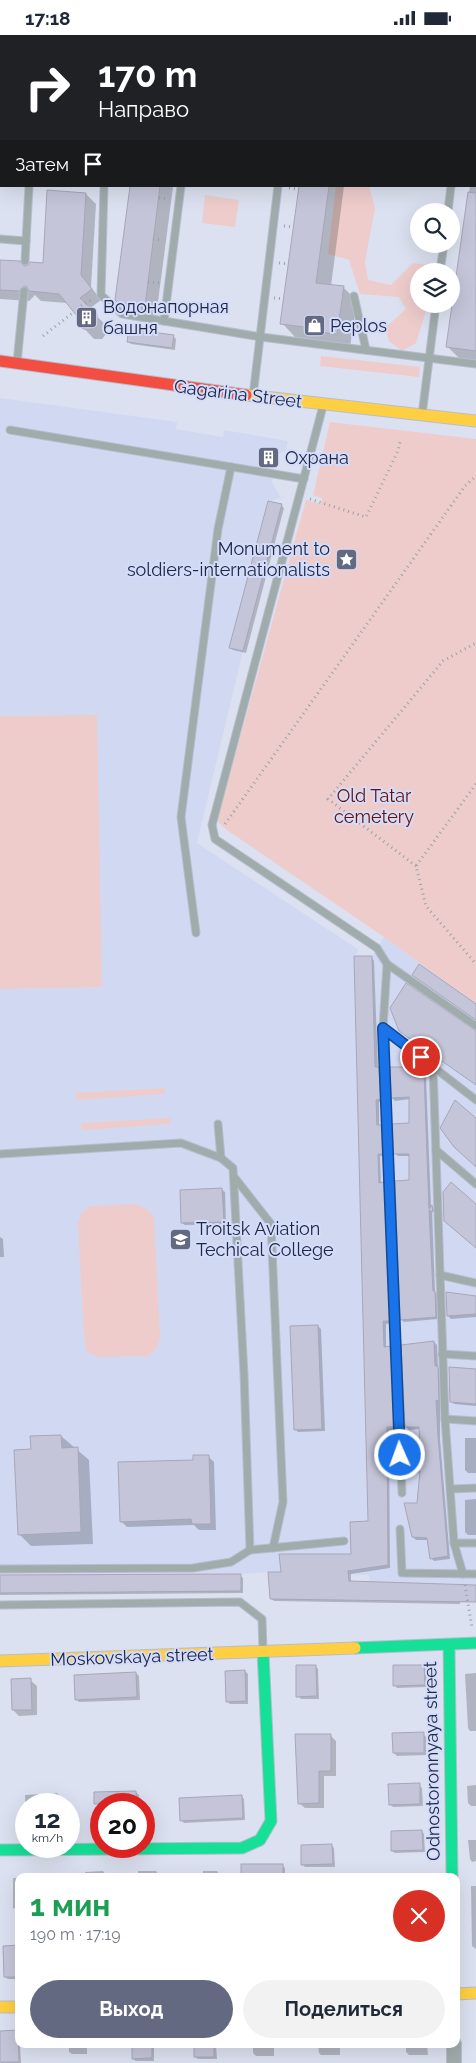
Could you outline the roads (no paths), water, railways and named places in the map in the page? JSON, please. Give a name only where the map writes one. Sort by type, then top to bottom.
[{"type":"street","name":"Gagarina Street","points":[[0,361],[253,397],[476,421]]},
{"type":"street","name":"Moskovskaya street","points":[[0,1661],[449,1646],[475,1643]]},
{"type":"street","name":"Odnostoronnyaya street","points":[[449,1646],[452,1873]]},
{"type":"street","points":[[0,1850],[242,1848],[260,1840],[271,1821],[263,1652]]},
{"type":"street","points":[[460,1994],[476,1993]]},
{"type":"street","points":[[0,2007],[15,2007]]},
{"type":"street","points":[[454,2048],[454,2063]]},
{"type":"lane","points":[[26,261],[29,187]]},
{"type":"lane","points":[[104,187],[101,295],[122,315],[261,337],[476,364]]},
{"type":"lane","points":[[164,321],[181,187]]},
{"type":"lane","points":[[253,397],[278,187]]},
{"type":"lane","points":[[449,203],[451,187]]},
{"type":"lane","points":[[0,239],[26,241]]},
{"type":"lane","points":[[17,364],[24,291]]},
{"type":"lane","points":[[354,296],[366,350]]},
{"type":"lane","points":[[422,416],[435,313]]},
{"type":"lane","points":[[324,405],[212,825],[215,839],[377,948],[387,964],[476,1027]]},
{"type":"lane","points":[[10,430],[304,479]]},
{"type":"lane","points":[[196,933],[181,817],[217,539],[231,467]]},
{"type":"lane","points":[[387,964],[383,1028],[402,1493]]},
{"type":"lane","points":[[383,1028],[476,1100]]},
{"type":"lane","points":[[433,1066],[445,1419],[454,1543],[462,1574]]},
{"type":"lane","points":[[218,1123],[221,1158]]},
{"type":"lane","points":[[0,1154],[181,1143],[221,1158],[233,1168],[249,1486],[250,1550]]},
{"type":"lane","points":[[436,1150],[476,1184]]},
{"type":"lane","points":[[235,1178],[271,1224],[283,1502],[273,1548]]},
{"type":"lane","points":[[440,1275],[476,1283]]},
{"type":"lane","points":[[442,1354],[476,1356]]},
{"type":"lane","points":[[445,1419],[476,1421]]},
{"type":"lane","points":[[450,1489],[476,1488]]},
{"type":"lane","points":[[400,1529],[402,1573],[476,1574]]},
{"type":"lane","points":[[0,1569],[193,1568],[231,1562],[250,1550],[344,1541]]},
{"type":"lane","points":[[454,1543],[476,1543]]},
{"type":"lane","points":[[0,1605],[240,1602],[262,1619],[263,1652]]},
{"type":"place","name":"Водонапорная башня","points":[[87,317]]},
{"type":"place","name":"Peplos","points":[[314,326]]},
{"type":"place","name":"Охрана","points":[[269,458]]},
{"type":"place","name":"Monument to soldiers-internationalists","points":[[346,559]]},
{"type":"place","name":"Troitsk Aviation Techical College","points":[[180,1239]]},
{"type":"park label","name":"Old Tatar cemetery","points":[[374,806]]}]
